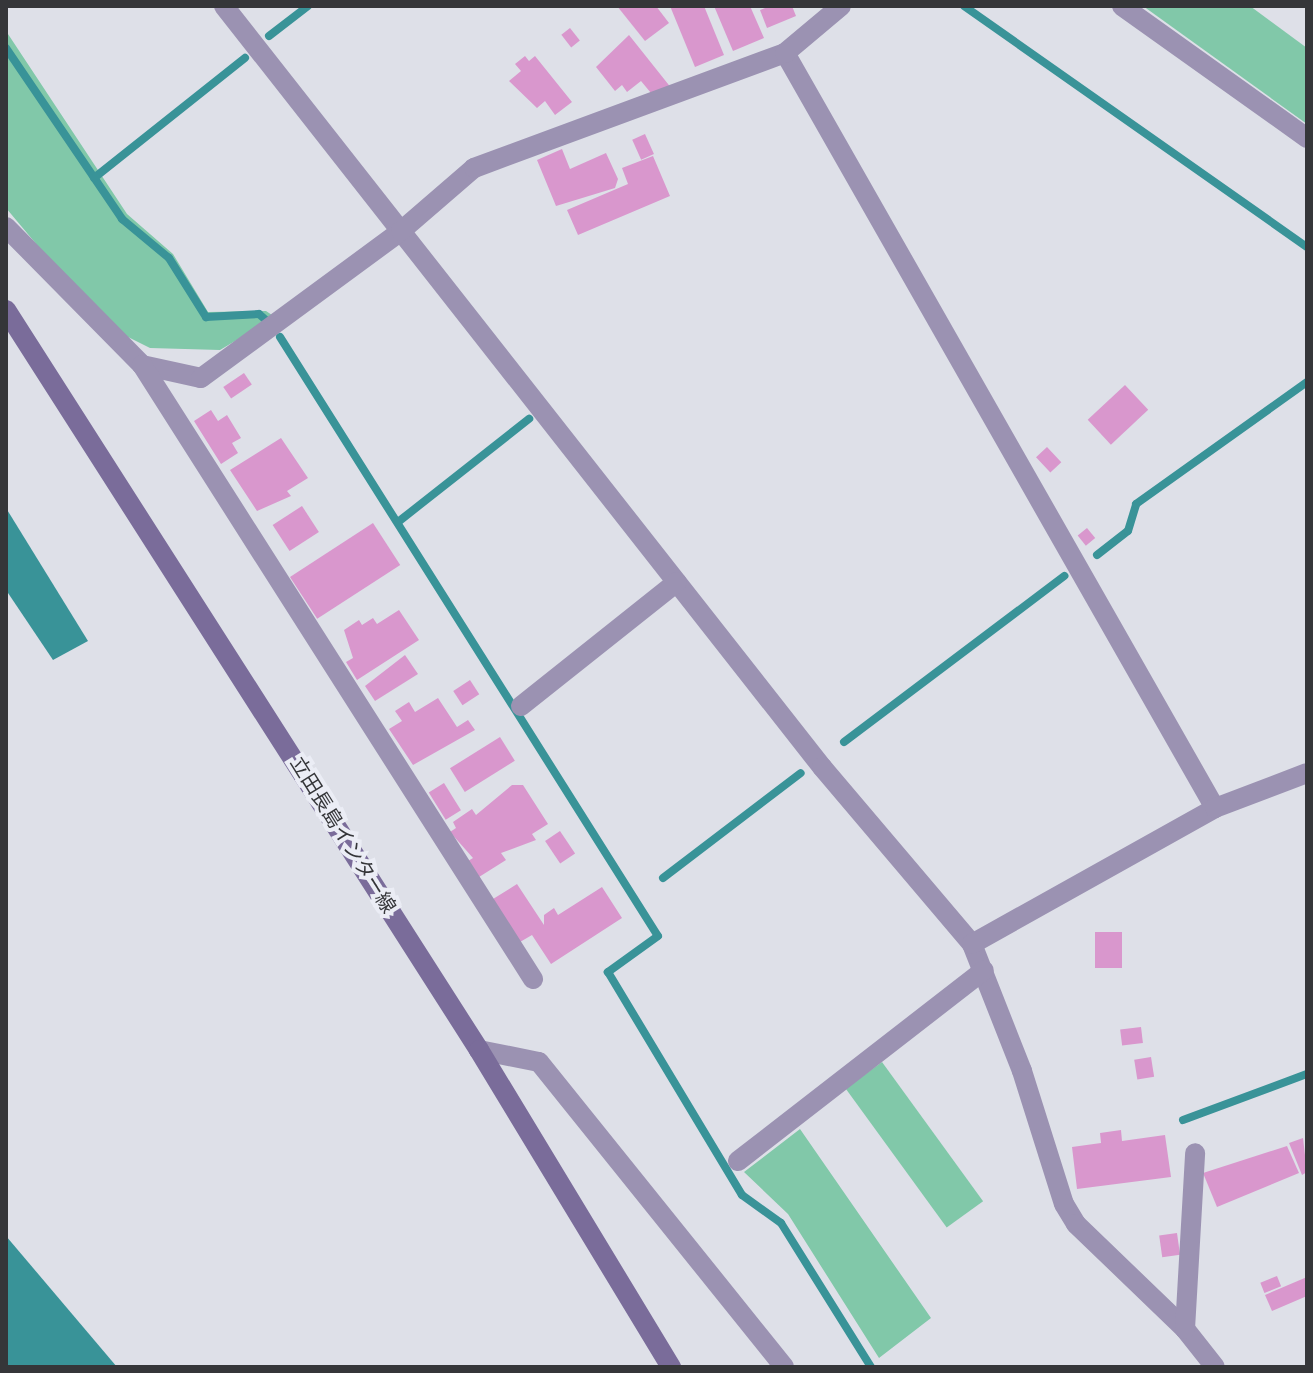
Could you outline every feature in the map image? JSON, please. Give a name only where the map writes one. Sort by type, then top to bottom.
[{"type":"main road","name":"立田長島インター線","points":[[6,310],[479,1050],[671,1367]]},
{"type":"street","points":[[224,6],[677,582],[972,944],[984,970],[1064,1204],[1076,1224],[1185,1329],[1215,1367]]},
{"type":"street","points":[[142,365],[201,378],[401,231],[474,168],[785,53],[841,6]]},
{"type":"street","points":[[1122,6],[1307,138]]},
{"type":"street","points":[[785,53],[1215,808]]},
{"type":"street","points":[[6,227],[142,365],[533,979]]},
{"type":"street","points":[[521,706],[677,582]]},
{"type":"street","points":[[972,944],[1215,808],[1307,773]]},
{"type":"street","points":[[738,1161],[984,970]]},
{"type":"street","points":[[479,1050],[539,1062],[784,1367]]},
{"type":"street","points":[[1185,1329],[1195,1153]]},
{"type":"green space","points":[[1143,6],[1250,6],[1307,48],[1307,124]]},
{"type":"green space","points":[[6,31],[127,214],[173,254],[208,312],[266,311],[275,317],[220,350],[150,348],[118,332],[48,258],[6,208]]},
{"type":"green space","points":[[882,1062],[983,1201],[947,1228],[846,1088]]},
{"type":"green space","points":[[800,1129],[931,1318],[879,1358],[788,1214],[744,1172]]},
{"type":"water","points":[[6,508],[88,641],[53,660],[6,590]]},
{"type":"water","points":[[6,1236],[117,1367],[6,1367]]},
{"type":"building","points":[[617,6],[656,6],[669,23],[645,41]]},
{"type":"building","points":[[670,6],[704,6],[724,55],[695,67]]},
{"type":"building","points":[[714,6],[750,6],[764,38],[733,51]]},
{"type":"building","points":[[770,6],[792,6],[796,16],[767,28],[760,10]]},
{"type":"building","points":[[570,28],[580,41],[571,47],[561,35]]},
{"type":"building","points":[[629,35],[672,89],[651,93],[641,81],[627,92],[622,85],[615,91],[596,67]]},
{"type":"building","points":[[525,56],[529,61],[535,56],[572,102],[555,115],[545,101],[537,108],[509,81],[521,71],[515,64]]},
{"type":"building","points":[[645,134],[654,154],[641,160],[632,140]]},
{"type":"building","points":[[562,149],[570,169],[606,153],[618,179],[615,188],[556,206],[537,160]]},
{"type":"building","points":[[653,156],[670,196],[578,235],[567,210],[628,184],[622,168]]},
{"type":"building","points":[[244,373],[252,385],[231,399],[223,387]]},
{"type":"building","points":[[1125,385],[1148,410],[1111,445],[1088,420]]},
{"type":"building","points":[[211,410],[218,421],[227,415],[241,438],[232,443],[238,453],[221,464],[194,421]]},
{"type":"building","points":[[281,438],[308,478],[287,491],[291,496],[257,511],[230,470]]},
{"type":"building","points":[[1047,447],[1061,462],[1050,473],[1036,457]]},
{"type":"building","points":[[302,506],[319,532],[290,551],[273,525]]},
{"type":"building","points":[[373,523],[400,565],[317,619],[290,577]]},
{"type":"building","points":[[1087,528],[1095,538],[1086,546],[1078,536]]},
{"type":"building","points":[[399,610],[419,640],[357,680],[346,662],[353,658],[344,630],[359,620],[362,625],[373,618],[377,624]]},
{"type":"building","points":[[405,655],[418,674],[375,701],[365,686]]},
{"type":"building","points":[[470,680],[479,694],[462,705],[453,691]]},
{"type":"building","points":[[438,698],[457,727],[468,720],[475,730],[413,765],[389,729],[402,721],[395,711],[409,702],[415,712]]},
{"type":"building","points":[[500,737],[515,761],[465,792],[450,768]]},
{"type":"building","points":[[444,783],[461,810],[446,820],[429,793]]},
{"type":"building","points":[[512,785],[523,785],[548,824],[532,834],[536,840],[501,853],[506,860],[479,877],[468,861],[473,858],[450,832],[456,828],[453,822],[472,809],[476,815]]},
{"type":"building","points":[[560,831],[575,853],[560,863],[545,841]]},
{"type":"building","points":[[517,884],[544,925],[544,915],[554,908],[558,915],[602,887],[622,918],[551,964],[532,935],[520,942],[493,899]]},
{"type":"building","points":[[1095,932],[1122,932],[1122,968],[1095,968]]},
{"type":"building","points":[[1141,1027],[1143,1043],[1122,1045],[1120,1030]]},
{"type":"building","points":[[1151,1057],[1154,1077],[1137,1079],[1134,1060]]},
{"type":"building","points":[[1121,1130],[1122,1141],[1165,1135],[1171,1177],[1077,1189],[1072,1147],[1101,1143],[1100,1133]]},
{"type":"building","points":[[1303,1138],[1307,1172],[1302,1175],[1289,1143]]},
{"type":"building","points":[[1287,1146],[1299,1173],[1217,1207],[1203,1173]]},
{"type":"building","points":[[1177,1233],[1180,1255],[1162,1257],[1159,1236]]},
{"type":"building","points":[[1277,1276],[1281,1286],[1264,1293],[1260,1283]]},
{"type":"building","points":[[1307,1277],[1307,1296],[1272,1311],[1265,1295]]},
{"type":"waterway","points":[[269,36],[308,6]]},
{"type":"waterway","points":[[964,6],[1307,247]]},
{"type":"waterway","points":[[6,48],[122,219],[169,258],[206,317],[259,314],[266,320]]},
{"type":"waterway","points":[[94,178],[245,58]]},
{"type":"waterway","points":[[280,337],[658,936],[608,972],[742,1195],[781,1223],[871,1367]]},
{"type":"waterway","points":[[1097,555],[1128,531],[1136,504],[1307,382]]},
{"type":"waterway","points":[[398,522],[529,419]]},
{"type":"waterway","points":[[844,742],[1064,576]]},
{"type":"waterway","points":[[663,878],[801,773]]},
{"type":"waterway","points":[[1183,1120],[1307,1074]]}]
